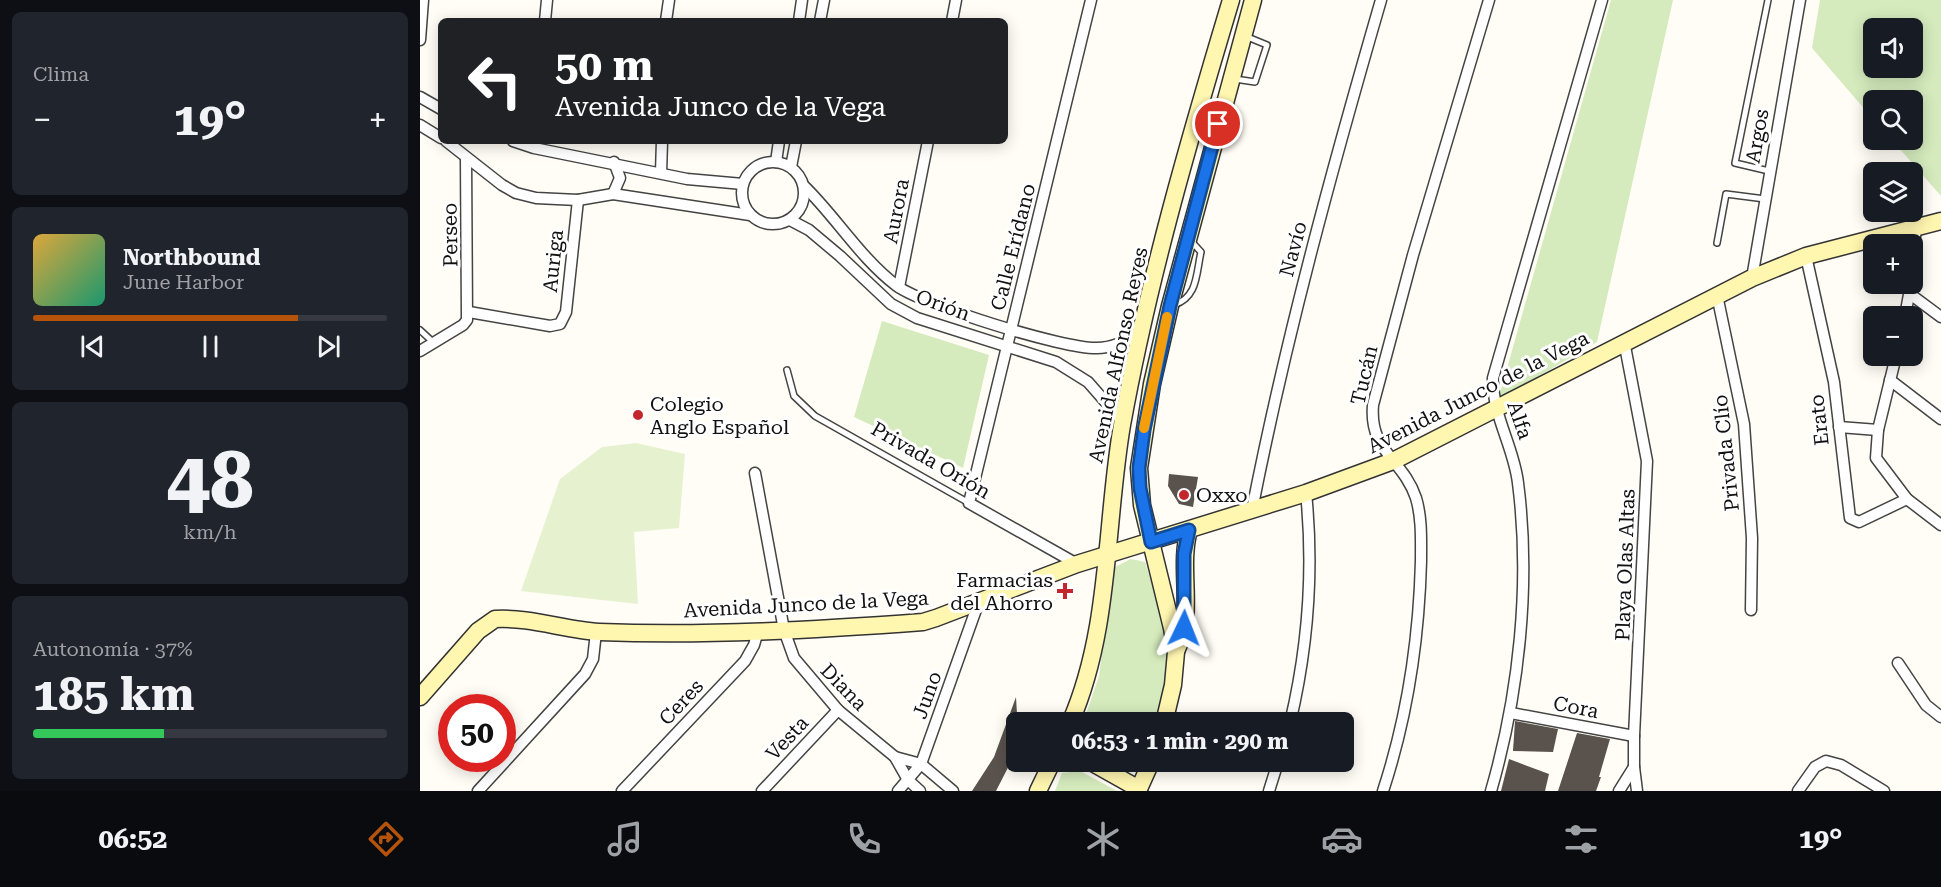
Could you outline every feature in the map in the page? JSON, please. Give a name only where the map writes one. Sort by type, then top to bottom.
[{"type":"main road","name":"Avenida Alfonso Reyes","points":[[1074,712],[1093,651],[1102,602],[1113,476],[1140,333],[1232,0]]},
{"type":"main road","name":"Avenida Alfonso Reyes","points":[[1167,712],[1173,685],[1176,652],[1142,505],[1139,468],[1152,384],[1186,237],[1252,0]]},
{"type":"main road","name":"Avenida Junco de la Vega","points":[[420,697],[478,631],[495,619],[596,632],[758,632],[923,622],[978,604],[1077,564],[1306,493],[1393,461],[1496,411],[1624,342],[1752,278],[1806,256],[1941,221]]},
{"type":"main road","points":[[1176,652],[1184,628],[1184,554],[1189,530]]},
{"type":"main road","points":[[1038,791],[1047,772]]},
{"type":"main road","points":[[1108,772],[1139,790],[1147,772]]},
{"type":"street","points":[[420,40],[423,0]]},
{"type":"street","points":[[545,18],[547,0]]},
{"type":"street","points":[[666,18],[669,0]]},
{"type":"street","points":[[799,18],[802,0]]},
{"type":"street","points":[[821,18],[824,0]]},
{"type":"street","points":[[953,18],[956,0]]},
{"type":"street","name":"Calle Erídano","points":[[969,503],[1090,0]]},
{"type":"street","name":"Navío","points":[[1252,510],[1296,307],[1381,0]]},
{"type":"street","name":"Tucán","points":[[1383,791],[1405,705],[1420,581],[1419,513],[1408,482],[1381,447],[1374,430],[1373,405],[1413,255],[1489,0]]},
{"type":"street","name":"Alfa","points":[[1491,791],[1510,713],[1521,599],[1522,521],[1512,453],[1496,411],[1493,378],[1602,0]]},
{"type":"street","name":"Argos","points":[[1752,278],[1800,0]]},
{"type":"street","points":[[420,97],[438,107]]},
{"type":"street","points":[[420,125],[438,136]]},
{"type":"street","points":[[662,144],[662,173]]},
{"type":"street","points":[[776,162],[779,144]]},
{"type":"street","points":[[791,167],[795,144]]},
{"type":"street","name":"Aurora","points":[[899,287],[927,144]]},
{"type":"street","points":[[534,145],[687,179],[743,184]]},
{"type":"street","points":[[461,150],[490,177],[516,193],[553,200],[578,200],[613,194],[750,215],[762,223],[776,225],[790,220],[799,211],[804,199],[804,186],[791,167],[776,162],[762,164],[750,171],[743,184],[742,201],[750,215]]},
{"type":"street","name":"Perseo","points":[[461,150],[469,312]]},
{"type":"street","points":[[613,194],[620,177],[614,162]]},
{"type":"street","name":"Orión","points":[[804,186],[828,209],[876,269],[899,287],[926,301],[1011,329],[1075,346],[1097,348],[1125,341],[1140,333]]},
{"type":"street","name":"Auriga","points":[[469,312],[550,326],[560,324],[566,312],[578,200]]},
{"type":"street","name":"Orión","points":[[790,220],[809,231],[840,256],[891,304],[917,318],[1056,362],[1073,371],[1102,395],[1123,422]]},
{"type":"street","points":[[1915,234],[1916,227]]},
{"type":"street","name":"Erato","points":[[1806,256],[1830,363],[1846,498],[1852,520],[1859,522],[1907,499]]},
{"type":"street","points":[[1916,294],[1941,317]]},
{"type":"street","name":"Privada Clío","points":[[1718,295],[1744,424],[1752,538],[1751,610]]},
{"type":"street","points":[[420,351],[463,325],[469,312]]},
{"type":"street","name":"Playa Olas Altas","points":[[1624,342],[1647,461],[1634,736],[1637,791]]},
{"type":"street","points":[[1894,366],[1878,430],[1875,458],[1907,499],[1941,525]]},
{"type":"street","points":[[1890,380],[1941,419]]},
{"type":"street","points":[[1839,427],[1878,430]]},
{"type":"street","name":"Diana","points":[[755,473],[784,630],[794,658],[838,711],[895,757],[908,780],[920,791]]},
{"type":"street","points":[[1292,712],[1302,664],[1309,596],[1309,528],[1306,493]]},
{"type":"street","name":"Privada Orión","points":[[969,503],[1077,564]]},
{"type":"street","name":"Juno","points":[[898,791],[921,764],[978,604]]},
{"type":"street","points":[[478,791],[585,674],[593,659],[596,632]]},
{"type":"street","name":"Ceres","points":[[622,791],[745,661],[758,632]]},
{"type":"street","points":[[1898,663],[1926,705],[1941,717]]},
{"type":"street","name":"Vesta","points":[[762,791],[838,711]]},
{"type":"street","name":"Cora","points":[[1510,713],[1634,736]]},
{"type":"street","name":"Diana","points":[[895,757],[921,764],[953,791]]},
{"type":"street","points":[[1798,791],[1815,767],[1826,760],[1841,765],[1884,791]]},
{"type":"street","points":[[1619,791],[1634,767]]},
{"type":"street","points":[[1269,791],[1275,772]]},
{"type":"lane","points":[[1768,0],[1735,163],[1736,166],[1769,171]]},
{"type":"lane","points":[[1231,78],[1255,82],[1267,45],[1242,35]]},
{"type":"lane","points":[[1717,243],[1726,194],[1765,199]]},
{"type":"lane","points":[[420,330],[434,343]]},
{"type":"lane","name":"Privada Orión","points":[[788,370],[794,396],[815,416],[969,503]]},
{"type":"green space","points":[[1611,0],[1673,0],[1597,342],[1498,400]]},
{"type":"green space","points":[[1820,0],[1941,0],[1941,196],[1923,175],[1923,162],[1911,162],[1901,150],[1923,150],[1923,90],[1863,90],[1863,107],[1812,48]]},
{"type":"green space","points":[[882,321],[989,355],[963,468],[854,417]]},
{"type":"green space","points":[[636,443],[685,454],[679,528],[634,532],[638,604],[521,591],[560,479],[602,447]]},
{"type":"green space","points":[[1131,559],[1145,562],[1171,646],[1161,712],[1087,712],[1099,676],[1113,568]]},
{"type":"green space","points":[[1082,772],[1117,791],[1055,791],[1062,773]]},
{"type":"building","name":"Oxxo","points":[[1169,474],[1198,477],[1193,507],[1179,504],[1168,486]]},
{"type":"building","points":[[1016,697],[1017,712],[1010,712]]},
{"type":"building","points":[[1515,721],[1558,729],[1553,752],[1513,751]]},
{"type":"building","points":[[1006,724],[1006,771],[996,791],[972,791],[994,757]]},
{"type":"building","points":[[1577,733],[1610,739],[1599,777],[1601,777],[1596,791],[1558,791]]},
{"type":"building","points":[[1509,759],[1549,774],[1545,791],[1501,791]]},
{"type":"slow traffic","points":[[1144,428],[1167,317]]},
{"type":"place","name":"Colegio Anglo Español","points":[[638,415]]},
{"type":"place","name":"Oxxo","points":[[1184,495]]},
{"type":"place","name":"Farmacias del Ahorro","points":[[1065,591]]},
{"type":"route","points":[[1184,628],[1186,613],[1184,554],[1189,530],[1151,542],[1142,505],[1139,468],[1152,384],[1166,320],[1186,237],[1218,124]]}]
